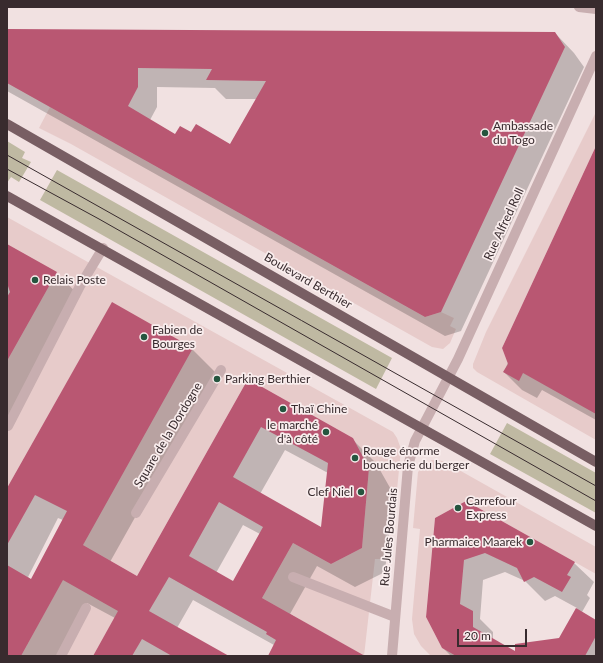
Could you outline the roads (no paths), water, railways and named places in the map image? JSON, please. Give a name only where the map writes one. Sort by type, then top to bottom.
[{"type":"main road","name":"Boulevard Berthier","points":[[7,124],[596,462]]},
{"type":"main road","points":[[7,196],[103,248],[596,526]]},
{"type":"street","points":[[578,7],[596,9]]},
{"type":"street","name":"Rue Alfred Roll","points":[[434,402],[448,377],[596,56]]},
{"type":"street","points":[[8,426],[80,286],[103,248]]},
{"type":"street","name":"Square de la Dordogne","points":[[136,513],[221,370]]},
{"type":"street","name":"Rue Jules Bourdais","points":[[392,656],[408,466],[420,427],[434,402]]},
{"type":"street","points":[[293,577],[395,617]]},
{"type":"street","points":[[61,656],[86,608]]},
{"type":"tram line","points":[[7,155],[596,486]]},
{"type":"tram line","points":[[7,169],[99,219],[596,501]]},
{"type":"place","name":"Ambassade du Togo","points":[[485,133]]},
{"type":"place","name":"Relais Poste","points":[[35,280]]},
{"type":"place","name":"Fabien de Bourges","points":[[144,337]]},
{"type":"place","name":"Parking Berthier","points":[[217,379]]},
{"type":"place","name":"Thaï Chine","points":[[283,409]]},
{"type":"place","name":"le marché d'à côté","points":[[326,432]]},
{"type":"place","name":"Rouge énorme boucherie du berger","points":[[355,458]]},
{"type":"place","name":"Clef Niel","points":[[361,492]]},
{"type":"place","name":"Carrefour Express","points":[[458,508]]},
{"type":"place","name":"Pharmaice Maarek","points":[[530,542]]}]
